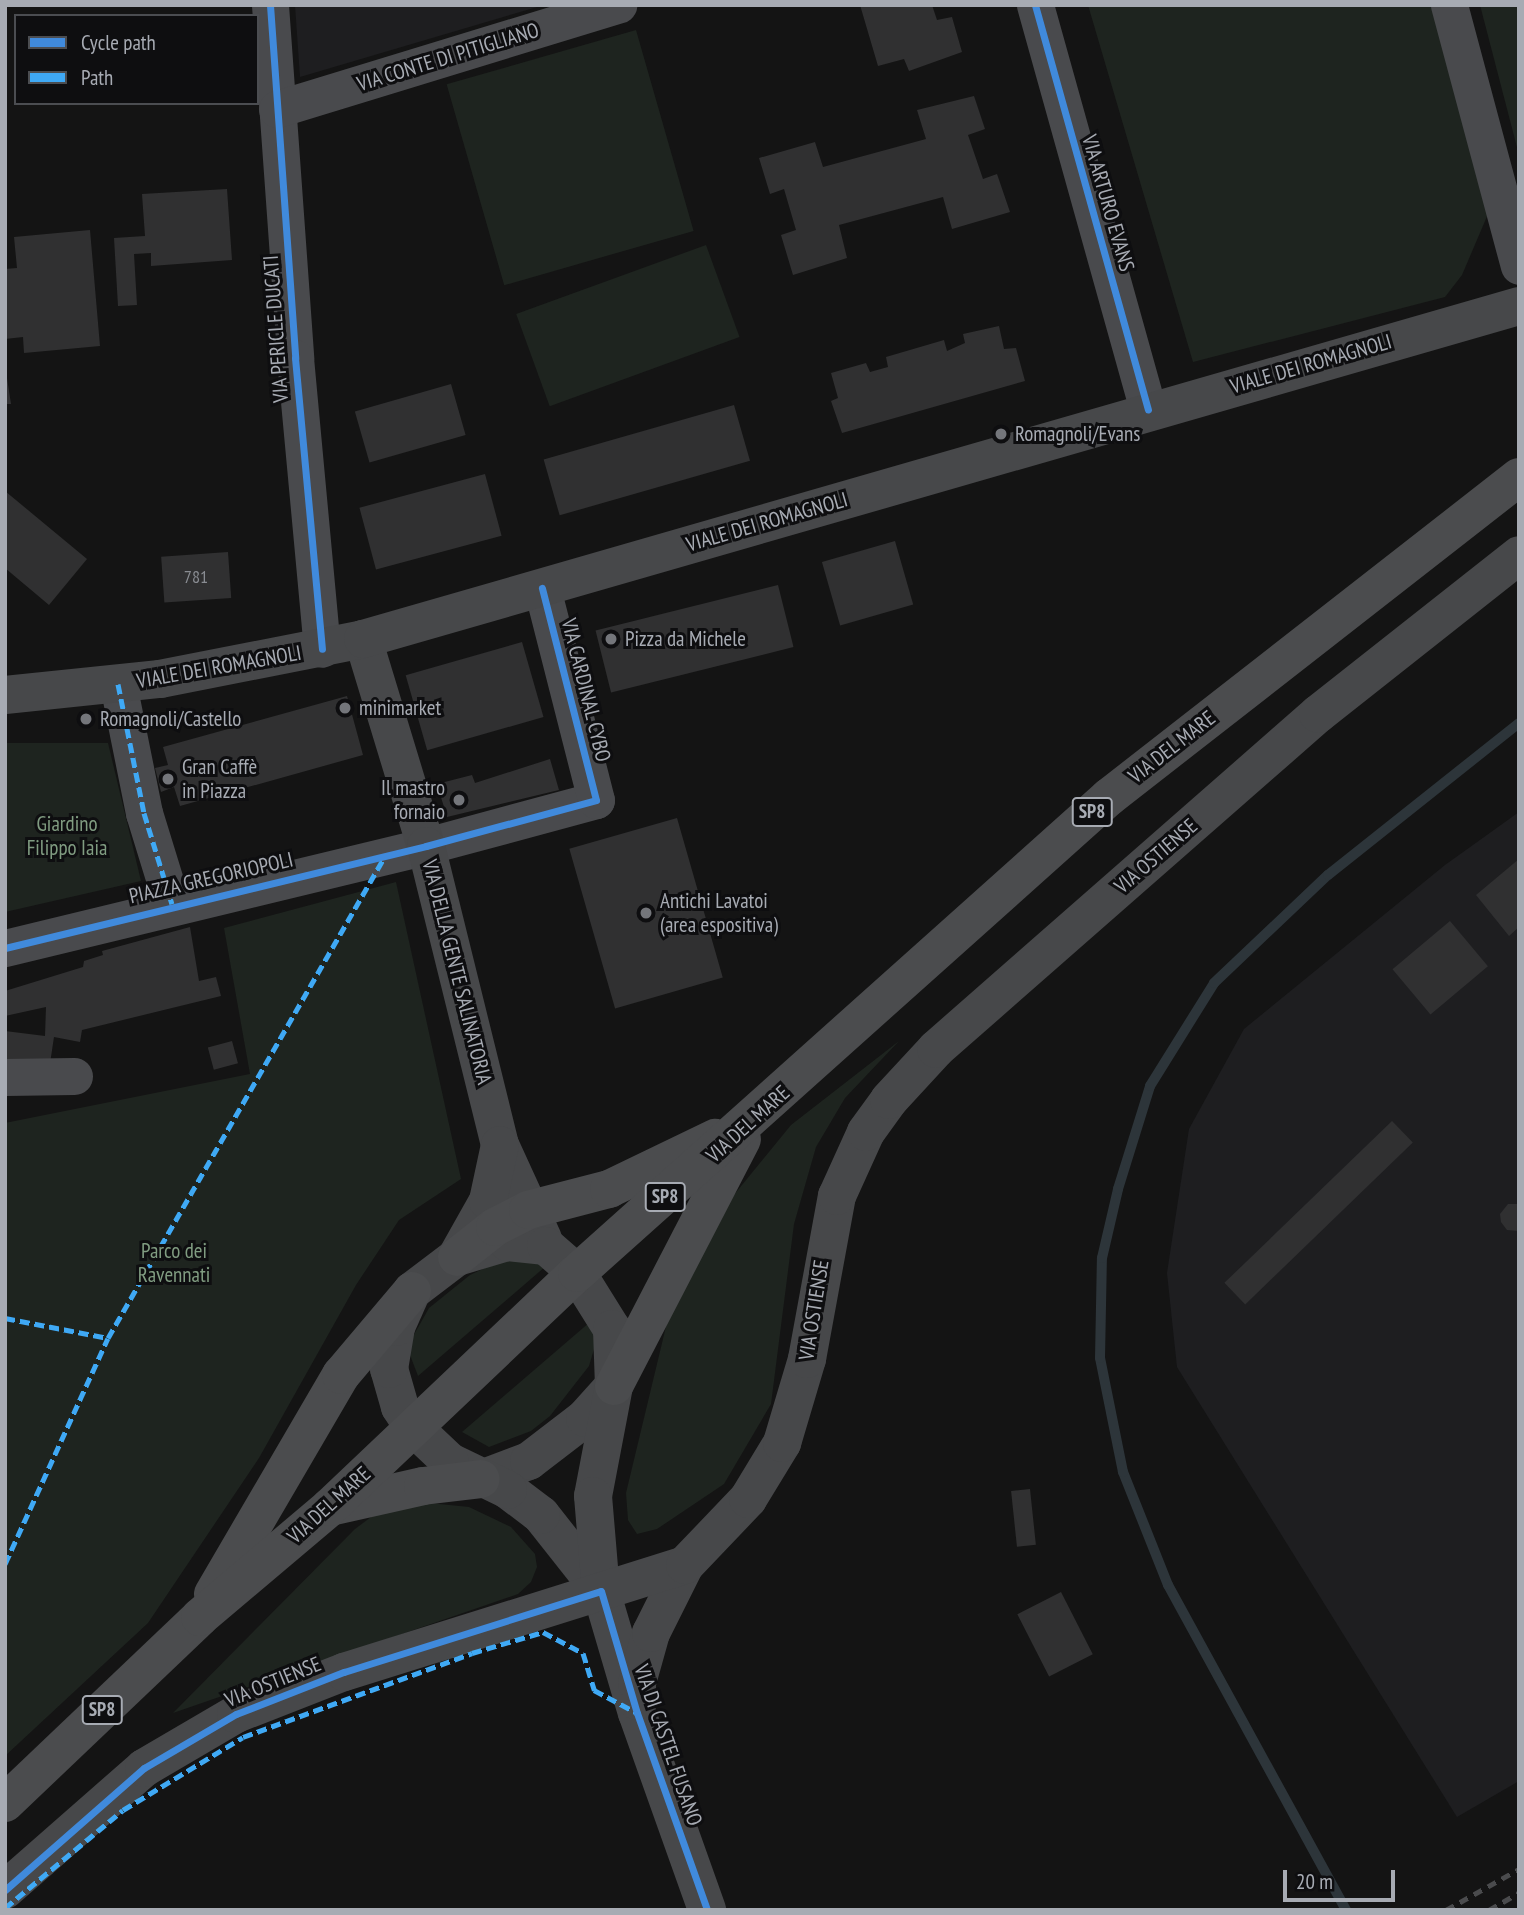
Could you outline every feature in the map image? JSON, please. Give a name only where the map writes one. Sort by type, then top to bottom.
[{"type":"main road","name":"VIALE DEI ROMAGNOLI","points":[[5,695],[118,684],[322,649],[363,639],[1148,410],[1519,306]]},
{"type":"main road","name":"VIA DEL MARE","points":[[5,1803],[200,1617],[330,1507],[577,1273],[752,1121],[1109,797],[1519,477]]},
{"type":"main road","name":"VIA OSTIENSE","points":[[5,1890],[144,1768],[236,1714],[344,1672],[685,1565],[748,1499],[782,1443],[807,1359],[837,1196],[866,1132],[889,1100],[936,1049],[1307,723],[1519,555]]},
{"type":"main road","name":"VIA DELLA GENTE SALINATORIA","points":[[363,639],[426,846],[500,1145],[546,1246]]},
{"type":"main road","points":[[200,1617],[318,1411],[360,1350],[412,1291],[495,1227],[528,1210],[609,1189],[752,1121]]},
{"type":"main road","points":[[601,1591],[593,1496],[598,1452],[614,1386],[752,1121]]},
{"type":"main road","name":"VIA DELLA GENTE SALINATORIA","points":[[457,1257],[488,1201],[500,1145]]},
{"type":"main road","points":[[330,1507],[423,1486],[481,1479],[529,1461],[584,1418],[614,1386],[612,1329],[577,1273],[546,1246],[507,1242],[457,1257]]},
{"type":"main road","points":[[412,1291],[394,1335],[389,1369],[400,1407],[413,1427],[450,1462],[508,1490],[541,1515],[601,1591]]},
{"type":"main road","points":[[637,1713],[637,1683],[644,1653],[685,1565]]},
{"type":"main road","name":"VIA DI CASTEL FUSANO","points":[[601,1591],[637,1713],[707,1910]]},
{"type":"street","name":"VIA PERICLE DUCATI","points":[[270,5],[322,649]]},
{"type":"street","name":"VIA CONTE DI PITIGLIANO","points":[[277,109],[618,5]]},
{"type":"street","name":"VIA ARTURO EVANS","points":[[1035,5],[1148,410]]},
{"type":"street","points":[[1449,5],[1519,266]]},
{"type":"street","name":"VIA CARDINAL CYBO","points":[[542,588],[596,800]]},
{"type":"street","name":"PIAZZA GREGORIOPOLI","points":[[118,684],[144,813],[172,904]]},
{"type":"street","name":"PIAZZA GREGORIOPOLI","points":[[5,948],[172,904],[426,846],[596,800]]},
{"type":"street","points":[[5,1077],[74,1076]]},
{"type":"shaded area","points":[[295,5],[544,5],[300,77]]},
{"type":"shaded area","points":[[1519,812],[1519,1781],[1457,1817],[1177,1367],[1167,1273],[1189,1129],[1244,1029],[1445,865]]},
{"type":"green space","points":[[1088,5],[1434,5],[1488,214],[1462,275],[1445,297],[1193,362]]},
{"type":"green space","points":[[1480,5],[1519,5],[1519,155]]},
{"type":"green space","points":[[636,30],[694,231],[504,285],[447,84]]},
{"type":"green space","points":[[706,245],[740,337],[550,406],[516,314]]},
{"type":"green space","name":"Giardino Filippo Iaia","points":[[5,743],[108,743],[141,881],[5,912]]},
{"type":"green space","name":"Parco dei Ravennati","points":[[396,882],[461,1179],[399,1220],[356,1285],[259,1458],[148,1623],[5,1756],[5,1123],[250,1074],[224,928]]},
{"type":"green space","points":[[899,1041],[845,1098],[816,1147],[794,1224],[771,1404],[724,1484],[657,1529],[637,1534],[628,1520],[626,1493],[669,1314],[720,1212],[791,1125]]},
{"type":"green space","points":[[529,1256],[546,1266],[418,1376],[407,1347],[429,1308],[470,1275],[502,1260]]},
{"type":"green space","points":[[590,1322],[597,1339],[589,1366],[550,1416],[531,1431],[489,1447],[462,1432]]},
{"type":"green space","points":[[429,1503],[469,1507],[511,1527],[535,1554],[537,1567],[531,1582],[518,1594],[173,1713],[355,1529],[387,1505]]},
{"type":"building","points":[[860,5],[932,5],[937,20],[952,17],[962,52],[909,71],[904,59],[878,66]]},
{"type":"building","points":[[974,96],[985,129],[968,135],[983,179],[997,174],[1010,212],[952,229],[943,197],[839,225],[847,258],[793,275],[781,235],[796,230],[784,189],[770,194],[759,158],[815,142],[823,167],[926,139],[917,110]]},
{"type":"building","points":[[227,189],[232,260],[151,266],[151,253],[134,254],[137,305],[118,306],[114,238],[145,236],[142,194]]},
{"type":"building","points":[[90,230],[100,346],[24,353],[23,337],[5,339],[5,269],[17,268],[14,237]]},
{"type":"building","points":[[999,326],[1004,349],[1016,348],[1025,381],[842,433],[831,401],[838,398],[831,373],[866,363],[870,372],[888,367],[886,357],[944,340],[947,351],[965,343],[963,334]]},
{"type":"building","points":[[5,365],[11,404],[5,404]]},
{"type":"building","points":[[451,384],[466,435],[369,463],[355,412]]},
{"type":"building","points":[[734,405],[750,461],[560,515],[544,460]]},
{"type":"building","points":[[485,474],[502,536],[376,569],[359,508]]},
{"type":"building","points":[[5,491],[87,559],[49,605],[5,568]]},
{"type":"building","points":[[895,541],[913,604],[840,625],[822,562]]},
{"type":"building","points":[[228,552],[231,598],[164,603],[161,557]]},
{"type":"building","points":[[778,585],[793,647],[611,693],[596,630]]},
{"type":"building","points":[[522,642],[543,717],[427,750],[406,675]]},
{"type":"building","points":[[347,696],[363,755],[180,806],[174,787],[161,792],[155,768],[168,765],[163,747]]},
{"type":"building","points":[[550,759],[559,790],[447,817],[437,784],[472,775],[475,783]]},
{"type":"building","name":"Antichi Lavatoi (area espositiva)","points":[[677,818],[723,978],[615,1008],[569,849]]},
{"type":"building","points":[[1519,859],[1519,927],[1509,936],[1476,895]]},
{"type":"building","points":[[1450,921],[1488,966],[1430,1014],[1393,969]]},
{"type":"building","points":[[190,927],[199,981],[216,977],[221,996],[82,1030],[80,1042],[54,1037],[49,1070],[5,1067],[5,1031],[45,1036],[46,1007],[5,1016],[5,991],[83,967],[84,961],[103,955],[102,951]]},
{"type":"building","points":[[232,1041],[238,1063],[214,1070],[208,1047]]},
{"type":"building","points":[[1392,1121],[1413,1143],[1245,1304],[1224,1283]]},
{"type":"building","points":[[1508,1204],[1519,1204],[1519,1231],[1507,1230],[1501,1222],[1500,1214]]},
{"type":"building","points":[[1030,1489],[1036,1545],[1017,1547],[1011,1491]]},
{"type":"building","points":[[1061,1592],[1093,1654],[1049,1677],[1017,1614]]},
{"type":"waterway","points":[[1346,1910],[1168,1585],[1123,1472],[1100,1358],[1102,1258],[1118,1189],[1150,1086],[1214,983],[1328,875],[1519,723]]},
{"type":"railway","points":[[1446,1910],[1519,1869]]},
{"type":"railway","points":[[1489,1910],[1519,1893]]},
{"type":"marked path","points":[[118,684],[144,813],[172,904]]},
{"type":"marked path","points":[[5,1564],[108,1338],[385,856]]},
{"type":"marked path","points":[[5,1318],[108,1338]]},
{"type":"marked path","points":[[5,1908],[123,1810],[243,1737],[472,1653],[543,1632],[583,1653],[594,1690],[637,1713]]},
{"type":"cycle path","points":[[270,5],[295,358],[322,649]]},
{"type":"cycle path","points":[[1035,5],[1148,410]]},
{"type":"cycle path","points":[[5,948],[426,846],[596,800],[542,588]]},
{"type":"cycle path","points":[[5,1890],[144,1768],[236,1714],[344,1672],[601,1591],[637,1713],[707,1910]]},
{"type":"place","name":"Romagnoli/Evans","points":[[1001,434]]},
{"type":"place","name":"Pizza da Michele","points":[[611,639]]},
{"type":"place","name":"minimarket","points":[[345,708]]},
{"type":"place","name":"Romagnoli/Castello","points":[[86,719]]},
{"type":"place","name":"Gran Caffè in Piazza","points":[[168,779]]},
{"type":"place","name":"Il mastro fornaio","points":[[459,800]]},
{"type":"place","name":"Antichi Lavatoi (area espositiva)","points":[[646,913]]}]
